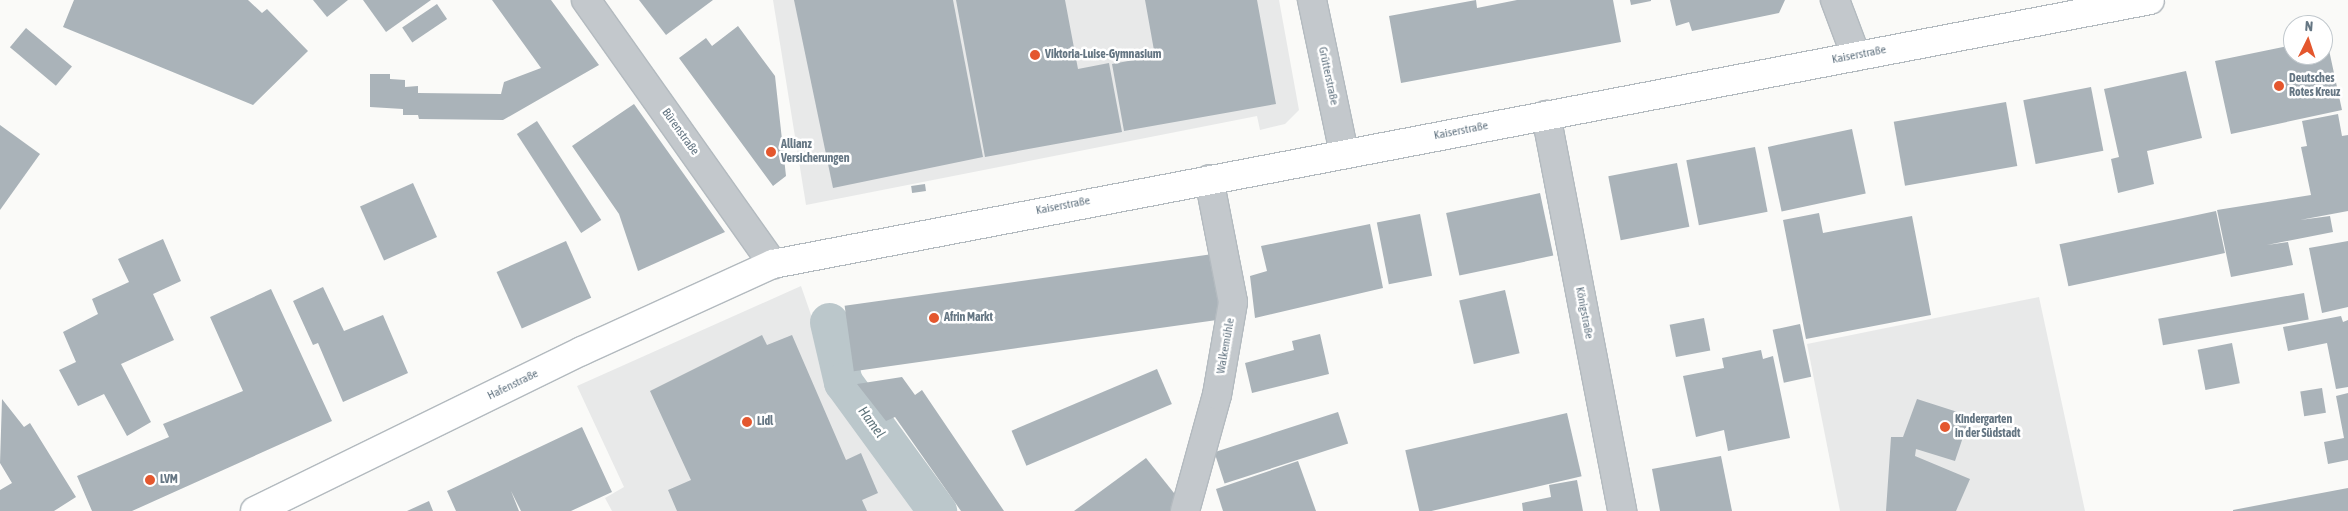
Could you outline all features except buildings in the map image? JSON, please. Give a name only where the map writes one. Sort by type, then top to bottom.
[{"type":"main road","name":"Kaiserstraße","points":[[772,264],[2150,0]]},
{"type":"main road","name":"Hafenstraße","points":[[260,510],[582,351],[772,264]]},
{"type":"street","name":"Bürenstraße","points":[[586,0],[772,264]]},
{"type":"street","name":"Grütterstraße","points":[[1312,0],[1344,153]]},
{"type":"street","points":[[1835,0],[1856,56]]},
{"type":"street","name":"Königstraße","points":[[1546,115],[1622,511]]},
{"type":"street","name":"Walkemühle","points":[[1185,511],[1217,395],[1233,302],[1209,179]]},
{"type":"shaded area","name":"Viktoria-Luise-Gymnasium","points":[[773,0],[1279,0],[1299,110],[1285,124],[1260,130],[1257,116],[806,205]]},
{"type":"shaded area","points":[[801,286],[835,384],[926,511],[612,511],[605,498],[624,487],[577,386]]},
{"type":"shaded area","name":"Kindergarten in der Südstadt","points":[[2039,297],[2085,511],[1840,511],[1807,344]]},
{"type":"waterway","name":"Hamel","points":[[829,322],[843,382],[937,511]]},
{"type":"place","name":"Viktoria-Luise-Gymnasium","points":[[1035,55]]},
{"type":"place","name":"Deutsches Rotes Kreuz","points":[[2279,86]]},
{"type":"place","name":"Allianz Versicherungen","points":[[771,152]]},
{"type":"place","name":"Afrin Markt","points":[[934,318]]},
{"type":"place","name":"Lidl","points":[[747,422]]},
{"type":"place","name":"Kindergarten in der Südstadt","points":[[1945,427]]},
{"type":"place","name":"LVM","points":[[150,480]]}]
